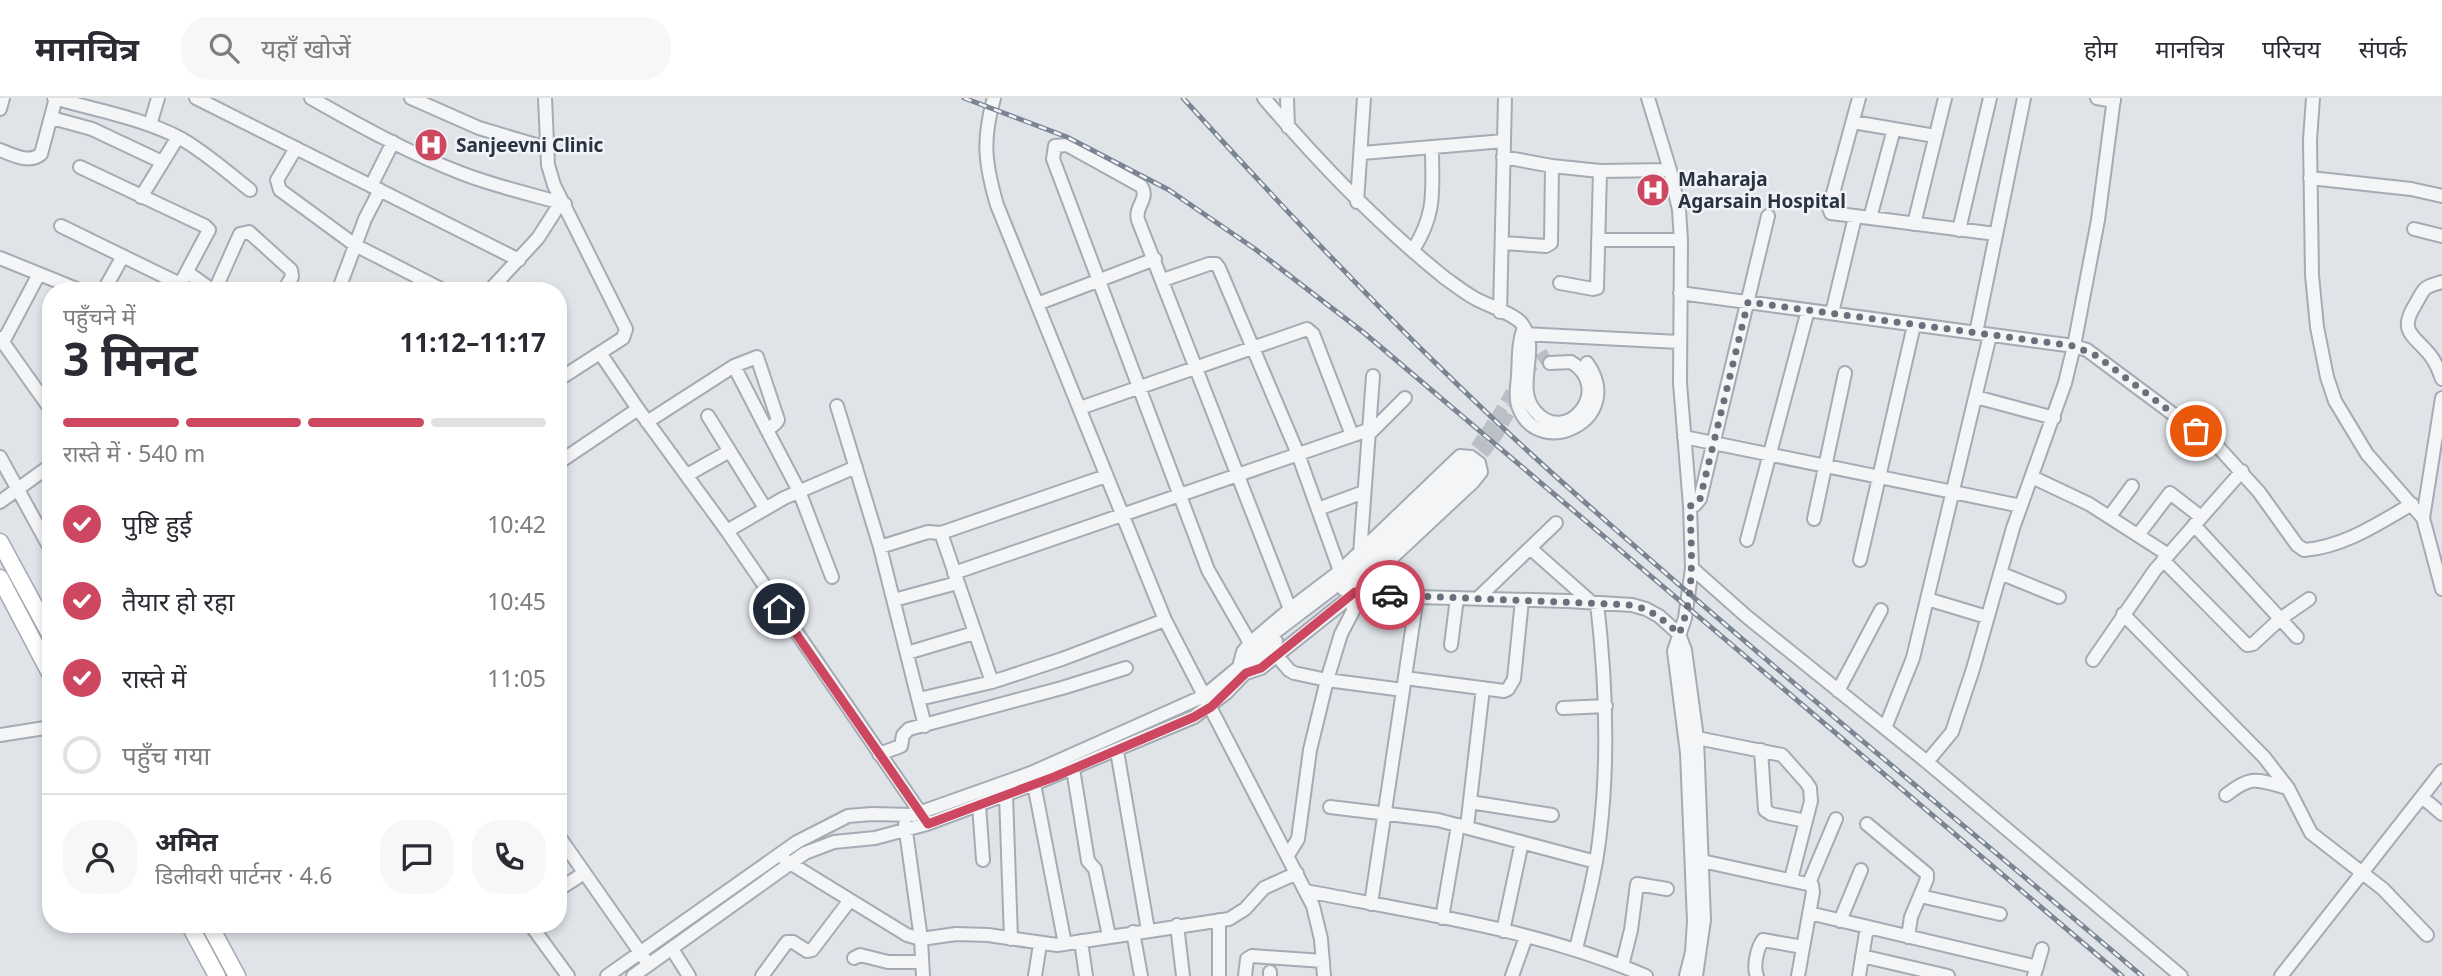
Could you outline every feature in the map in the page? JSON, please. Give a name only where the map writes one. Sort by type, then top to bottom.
[{"type":"main road","points":[[0,542],[42,619]]},
{"type":"main road","points":[[0,578],[42,658]]},
{"type":"main road","points":[[194,933],[217,976]]},
{"type":"main road","points":[[214,933],[237,976]]},
{"type":"street","points":[[0,108],[3,98]]},
{"type":"street","points":[[0,150],[29,160],[41,155],[55,98],[150,125],[178,137],[250,190]]},
{"type":"street","points":[[104,112],[108,98]]},
{"type":"street","points":[[150,125],[158,98]]},
{"type":"street","points":[[196,98],[519,260]]},
{"type":"street","points":[[311,98],[393,142],[463,174],[563,203]]},
{"type":"street","points":[[545,98],[546,148],[554,184],[626,329],[623,338],[567,374]]},
{"type":"street","points":[[994,98],[985,140],[990,181],[997,205],[1165,620],[1306,891],[1318,921],[1324,976]]},
{"type":"street","points":[[1264,98],[1357,202],[1473,298],[1520,321],[1524,332],[1517,391],[1519,408],[1532,425],[1545,431],[1566,432],[1588,419],[1594,408],[1597,383],[1586,362],[1573,355],[1550,358]]},
{"type":"street","points":[[1287,98],[1288,127]]},
{"type":"street","points":[[1357,202],[1364,98]]},
{"type":"street","points":[[1500,312],[1505,98]]},
{"type":"street","points":[[1648,98],[1670,170],[1679,209],[1681,240],[1679,342],[1692,568],[1685,618],[1674,651],[1687,753],[1694,921],[1692,952],[1686,976]]},
{"type":"street","points":[[1859,98],[1829,211],[1870,219],[1996,234]]},
{"type":"street","points":[[1914,224],[1945,98]]},
{"type":"street","points":[[1959,230],[1990,98]]},
{"type":"street","points":[[1976,333],[2024,98]]},
{"type":"street","points":[[1927,762],[1952,732],[2021,506],[2054,418],[2074,346],[2098,220],[2114,100],[2098,98]]},
{"type":"street","points":[[2313,98],[2310,140],[2312,275],[2317,327],[2327,377],[2335,401],[2367,454],[2423,518],[2442,589]]},
{"type":"street","points":[[415,99],[479,128],[546,148]]},
{"type":"street","points":[[51,118],[92,130],[162,162]]},
{"type":"street","points":[[1853,122],[1935,136]]},
{"type":"street","points":[[1870,219],[1894,129]]},
{"type":"street","points":[[141,197],[178,137]]},
{"type":"street","points":[[1362,153],[1504,141]]},
{"type":"street","points":[[344,282],[393,142]]},
{"type":"street","points":[[1250,643],[1208,570],[1054,159],[1055,146],[1067,145],[1142,186],[1145,194],[1136,215],[1290,609]]},
{"type":"street","points":[[1413,250],[1425,231],[1431,209],[1432,147]]},
{"type":"street","points":[[296,148],[277,180],[280,190],[355,246],[427,282]]},
{"type":"street","points":[[1503,157],[1600,171],[1670,170]]},
{"type":"street","points":[[1503,243],[1546,246],[1551,243],[1552,166]]},
{"type":"street","points":[[80,167],[209,230],[181,282]]},
{"type":"street","points":[[1560,283],[1597,288],[1600,171]]},
{"type":"street","points":[[2310,178],[2411,189],[2442,196]]},
{"type":"street","points":[[498,282],[538,238],[563,203]]},
{"type":"street","points":[[1690,506],[1700,499],[1768,216]]},
{"type":"street","points":[[1832,313],[1855,216]]},
{"type":"street","points":[[61,226],[169,282]]},
{"type":"street","points":[[2414,229],[2442,236]]},
{"type":"street","points":[[217,282],[240,234],[244,232],[249,232],[291,270],[292,277],[289,282]]},
{"type":"street","points":[[1598,240],[1681,240]]},
{"type":"street","points":[[108,282],[123,256]]},
{"type":"street","points":[[0,258],[59,282]]},
{"type":"street","points":[[1037,304],[1155,259]]},
{"type":"street","points":[[1163,280],[1216,264],[1298,454],[1340,571]]},
{"type":"street","points":[[187,272],[201,282]]},
{"type":"street","points":[[39,274],[1,340],[42,398]]},
{"type":"street","points":[[2442,282],[2426,287],[2411,311],[2407,328],[2435,361],[2442,379]]},
{"type":"street","points":[[1680,293],[2074,346],[2097,356],[2220,449],[2242,471],[2297,545],[2304,550],[2340,542],[2360,534],[2412,504]]},
{"type":"street","points":[[1747,540],[1808,310]]},
{"type":"street","points":[[1860,560],[1914,325]]},
{"type":"street","points":[[1080,408],[1304,329],[1310,330],[1352,435]]},
{"type":"street","points":[[1524,332],[1679,342]]},
{"type":"street","points":[[1885,728],[1913,658],[1990,335]]},
{"type":"street","points":[[600,353],[727,531],[928,824]]},
{"type":"street","points":[[648,422],[734,366],[753,358],[760,360],[778,420],[767,430]]},
{"type":"street","points":[[734,366],[799,491],[832,577]]},
{"type":"street","points":[[1814,519],[1845,373]]},
{"type":"street","points":[[1360,554],[1373,376]]},
{"type":"street","points":[[1976,397],[2054,418]]},
{"type":"street","points":[[894,600],[1181,494],[1370,431],[1405,398]]},
{"type":"street","points":[[2423,518],[2442,398]]},
{"type":"street","points":[[837,406],[880,547],[925,726]]},
{"type":"street","points":[[567,458],[638,409]]},
{"type":"street","points":[[708,416],[765,508]]},
{"type":"street","points":[[1684,437],[2021,506]]},
{"type":"street","points":[[687,475],[728,452]]},
{"type":"street","points":[[1465,456],[1479,463],[1481,472],[1477,478],[1353,595],[1261,668],[1242,670],[1243,652],[1250,643],[1360,554],[1455,460],[1465,456]]},
{"type":"street","points":[[0,457],[42,523]]},
{"type":"street","points":[[633,976],[805,853],[834,842],[874,838],[928,824],[1073,769],[1194,717],[1207,701],[1271,645],[1343,589],[1467,466]]},
{"type":"street","points":[[727,531],[799,491],[856,467]]},
{"type":"street","points":[[2092,660],[2165,557],[2242,471]]},
{"type":"street","points":[[0,502],[42,472]]},
{"type":"street","points":[[880,547],[928,532],[941,533],[1106,476]]},
{"type":"street","points":[[2032,477],[2070,494],[2138,535],[2165,557],[2247,645],[2253,644],[2280,619],[2309,599]]},
{"type":"street","points":[[2110,516],[2132,486]]},
{"type":"street","points":[[1318,509],[1364,492]]},
{"type":"street","points":[[2138,535],[2170,493],[2198,521],[2297,637]]},
{"type":"street","points":[[1477,599],[1556,523]]},
{"type":"street","points":[[941,533],[992,682]]},
{"type":"street","points":[[1530,548],[1594,603],[1606,706],[1603,803],[1596,862],[1576,949]]},
{"type":"street","points":[[1692,568],[2181,976]]},
{"type":"street","points":[[2000,573],[2059,597]]},
{"type":"street","points":[[1353,595],[1594,603],[1646,608],[1679,634],[1685,650],[1696,738],[1704,920],[1696,976]]},
{"type":"street","points":[[1288,855],[1298,839],[1310,750],[1341,634],[1353,611],[1353,595]]},
{"type":"street","points":[[1371,904],[1417,597]]},
{"type":"street","points":[[1451,645],[1457,598]]},
{"type":"street","points":[[1927,599],[1987,617]]},
{"type":"street","points":[[1276,655],[1289,670],[1327,680],[1504,691],[1511,686],[1522,600]]},
{"type":"street","points":[[1838,691],[1881,610]]},
{"type":"street","points":[[2123,614],[2264,757],[2288,788],[2311,833],[2383,889],[2427,935]]},
{"type":"street","points":[[919,699],[992,682],[1165,620]]},
{"type":"street","points":[[907,653],[974,633]]},
{"type":"street","points":[[879,754],[901,746],[905,731],[1126,668]]},
{"type":"street","points":[[1442,918],[1462,826],[1470,802],[1483,688]]},
{"type":"street","points":[[607,976],[806,837],[848,816],[920,812],[1031,773],[1207,701]]},
{"type":"street","points":[[1563,708],[1606,706]]},
{"type":"street","points":[[0,735],[42,728]]},
{"type":"street","points":[[1696,738],[1782,755],[1806,782],[1811,794],[1807,821],[1791,879]]},
{"type":"street","points":[[1761,750],[1765,810],[1771,814],[1807,821]]},
{"type":"street","points":[[1117,751],[1148,930]]},
{"type":"street","points":[[1073,769],[1088,861],[1096,869],[1109,936]]},
{"type":"street","points":[[2281,976],[2442,771]]},
{"type":"street","points":[[2226,796],[2241,784],[2253,780],[2288,788]]},
{"type":"street","points":[[1034,784],[1065,944]]},
{"type":"street","points":[[1006,795],[1011,939]]},
{"type":"street","points":[[2422,797],[2442,814]]},
{"type":"street","points":[[1470,802],[1552,816]]},
{"type":"street","points":[[979,805],[983,860]]},
{"type":"street","points":[[1329,807],[1462,826],[1596,862]]},
{"type":"street","points":[[904,814],[921,939],[923,976]]},
{"type":"street","points":[[1809,883],[1836,819]]},
{"type":"street","points":[[1867,824],[1927,874],[1910,922],[1908,937]]},
{"type":"street","points":[[1503,931],[1522,842]]},
{"type":"street","points":[[567,848],[649,965]]},
{"type":"street","points":[[779,856],[907,935],[921,939],[971,933],[1040,944],[1065,944],[1219,920],[1237,915],[1264,888],[1297,873]]},
{"type":"street","points":[[1702,861],[1812,885],[1798,976]]},
{"type":"street","points":[[1840,921],[1861,870]]},
{"type":"street","points":[[567,884],[584,873]]},
{"type":"street","points":[[1622,966],[1631,930],[1637,884],[1667,889]]},
{"type":"street","points":[[1306,891],[1503,931],[1576,949],[1646,976]]},
{"type":"street","points":[[1920,896],[2000,914]]},
{"type":"street","points":[[762,976],[787,942],[793,942],[807,951],[812,950],[850,900]]},
{"type":"street","points":[[1809,914],[2036,971],[2042,949]]},
{"type":"street","points":[[1219,920],[1219,976]]},
{"type":"street","points":[[1177,925],[1182,976]]},
{"type":"street","points":[[1859,976],[1867,927]]},
{"type":"street","points":[[1133,932],[1142,976]]},
{"type":"street","points":[[537,933],[568,976]]},
{"type":"street","points":[[1512,976],[1525,937]]},
{"type":"street","points":[[1757,976],[1755,971],[1759,946],[1763,940],[1803,947]]},
{"type":"street","points":[[1081,941],[1086,976]]},
{"type":"street","points":[[1035,976],[1040,944]]},
{"type":"street","points":[[671,949],[689,976]]},
{"type":"street","points":[[854,958],[860,955],[888,962],[922,962]]},
{"type":"street","points":[[1245,976],[1247,959],[1252,956],[1323,961]]},
{"type":"street","points":[[1862,956],[1948,976]]},
{"type":"tunnel","points":[[1465,462],[1520,379],[1533,365],[1550,354]]},
{"type":"tunnel","points":[[1472,468],[1497,435],[1512,407]]},
{"type":"railway","points":[[964,98],[1067,137],[1169,190],[1255,249],[1363,332],[2122,976]]},
{"type":"railway","points":[[1183,98],[1380,308],[1536,458],[1726,625],[2142,976]]},
{"type":"way so far","points":[[1390,595],[1632,605],[1646,608],[1659,616],[1679,634],[1685,618],[1692,568],[1690,506],[1700,499],[1748,302],[2074,346],[2097,356],[2196,431]]},
{"type":"place","name":"Sanjeevni Clinic","points":[[431,145]]},
{"type":"place","name":"Maharaja Agarsain Hospital","points":[[1653,190]]},
{"type":"route","points":[[779,609],[928,824],[1054,777],[1194,717],[1211,707],[1246,673],[1261,668],[1355,592],[1390,595]]}]
